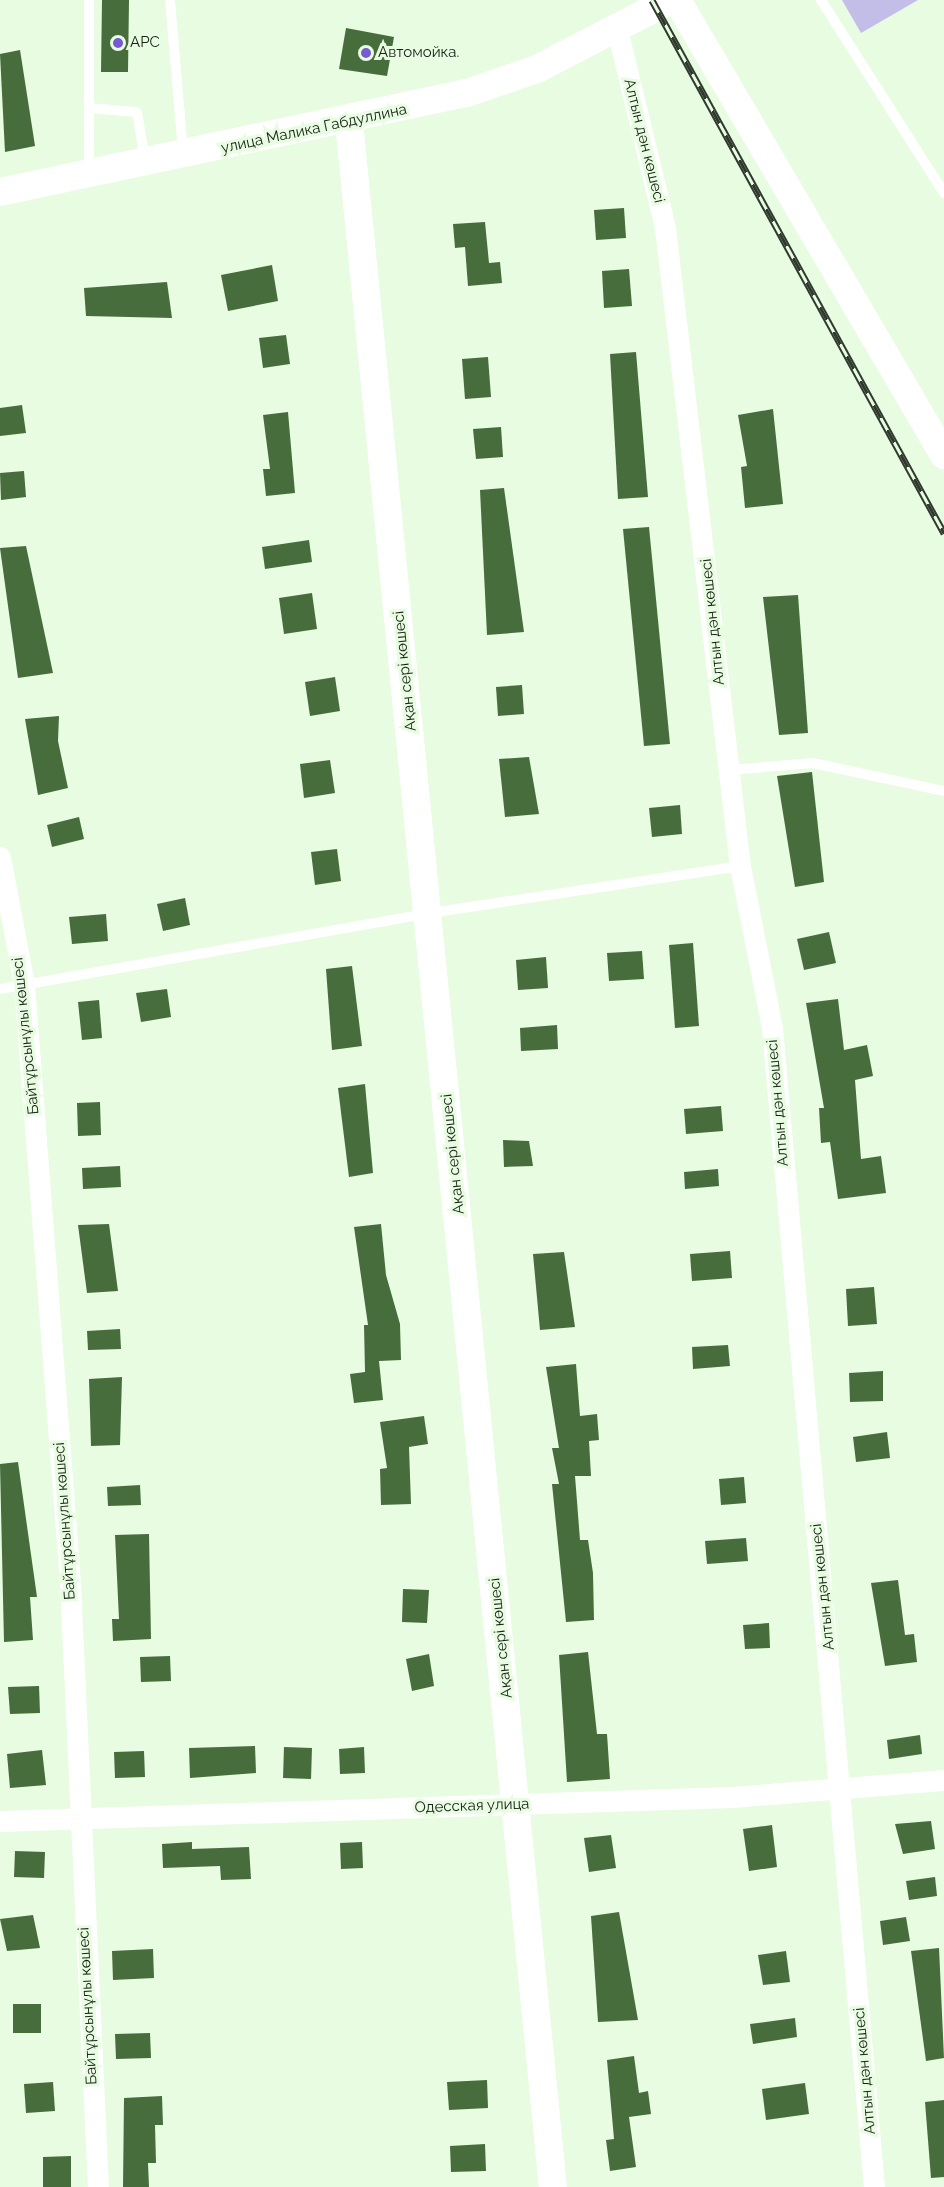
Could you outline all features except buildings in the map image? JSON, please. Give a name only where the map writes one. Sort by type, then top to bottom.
[{"type":"street","name":"улица Малика Габдуллина","points":[[0,192],[349,122],[467,93],[537,69],[670,0]]},
{"type":"street","points":[[677,0],[944,455]]},
{"type":"street","name":"Алтын дән көшесі","points":[[617,29],[665,228],[740,866],[772,1028],[842,1791],[874,2187]]},
{"type":"street","name":"Ақан сері көшесі","points":[[349,122],[430,913],[553,2187]]},
{"type":"street","name":"Байтұрсынұлы көшесі","points":[[0,857],[24,984],[70,1583],[79,1817],[98,2187]]},
{"type":"street","name":"Одесская улица","points":[[0,1821],[517,1805],[842,1791],[944,1780]]},
{"type":"lane","points":[[89,0],[89,174]]},
{"type":"lane","points":[[170,0],[183,156]]},
{"type":"lane","points":[[821,0],[944,193]]},
{"type":"lane","points":[[89,108],[137,112],[146,163]]},
{"type":"lane","points":[[730,770],[813,764],[944,791]]},
{"type":"lane","points":[[0,989],[430,913],[740,866]]},
{"type":"shaded area","points":[[842,0],[918,0],[861,33]]},
{"type":"railway","points":[[652,0],[944,533]]},
{"type":"place","name":"АРС","points":[[118,43]]},
{"type":"place","name":"Автомойка.","points":[[366,53]]}]
